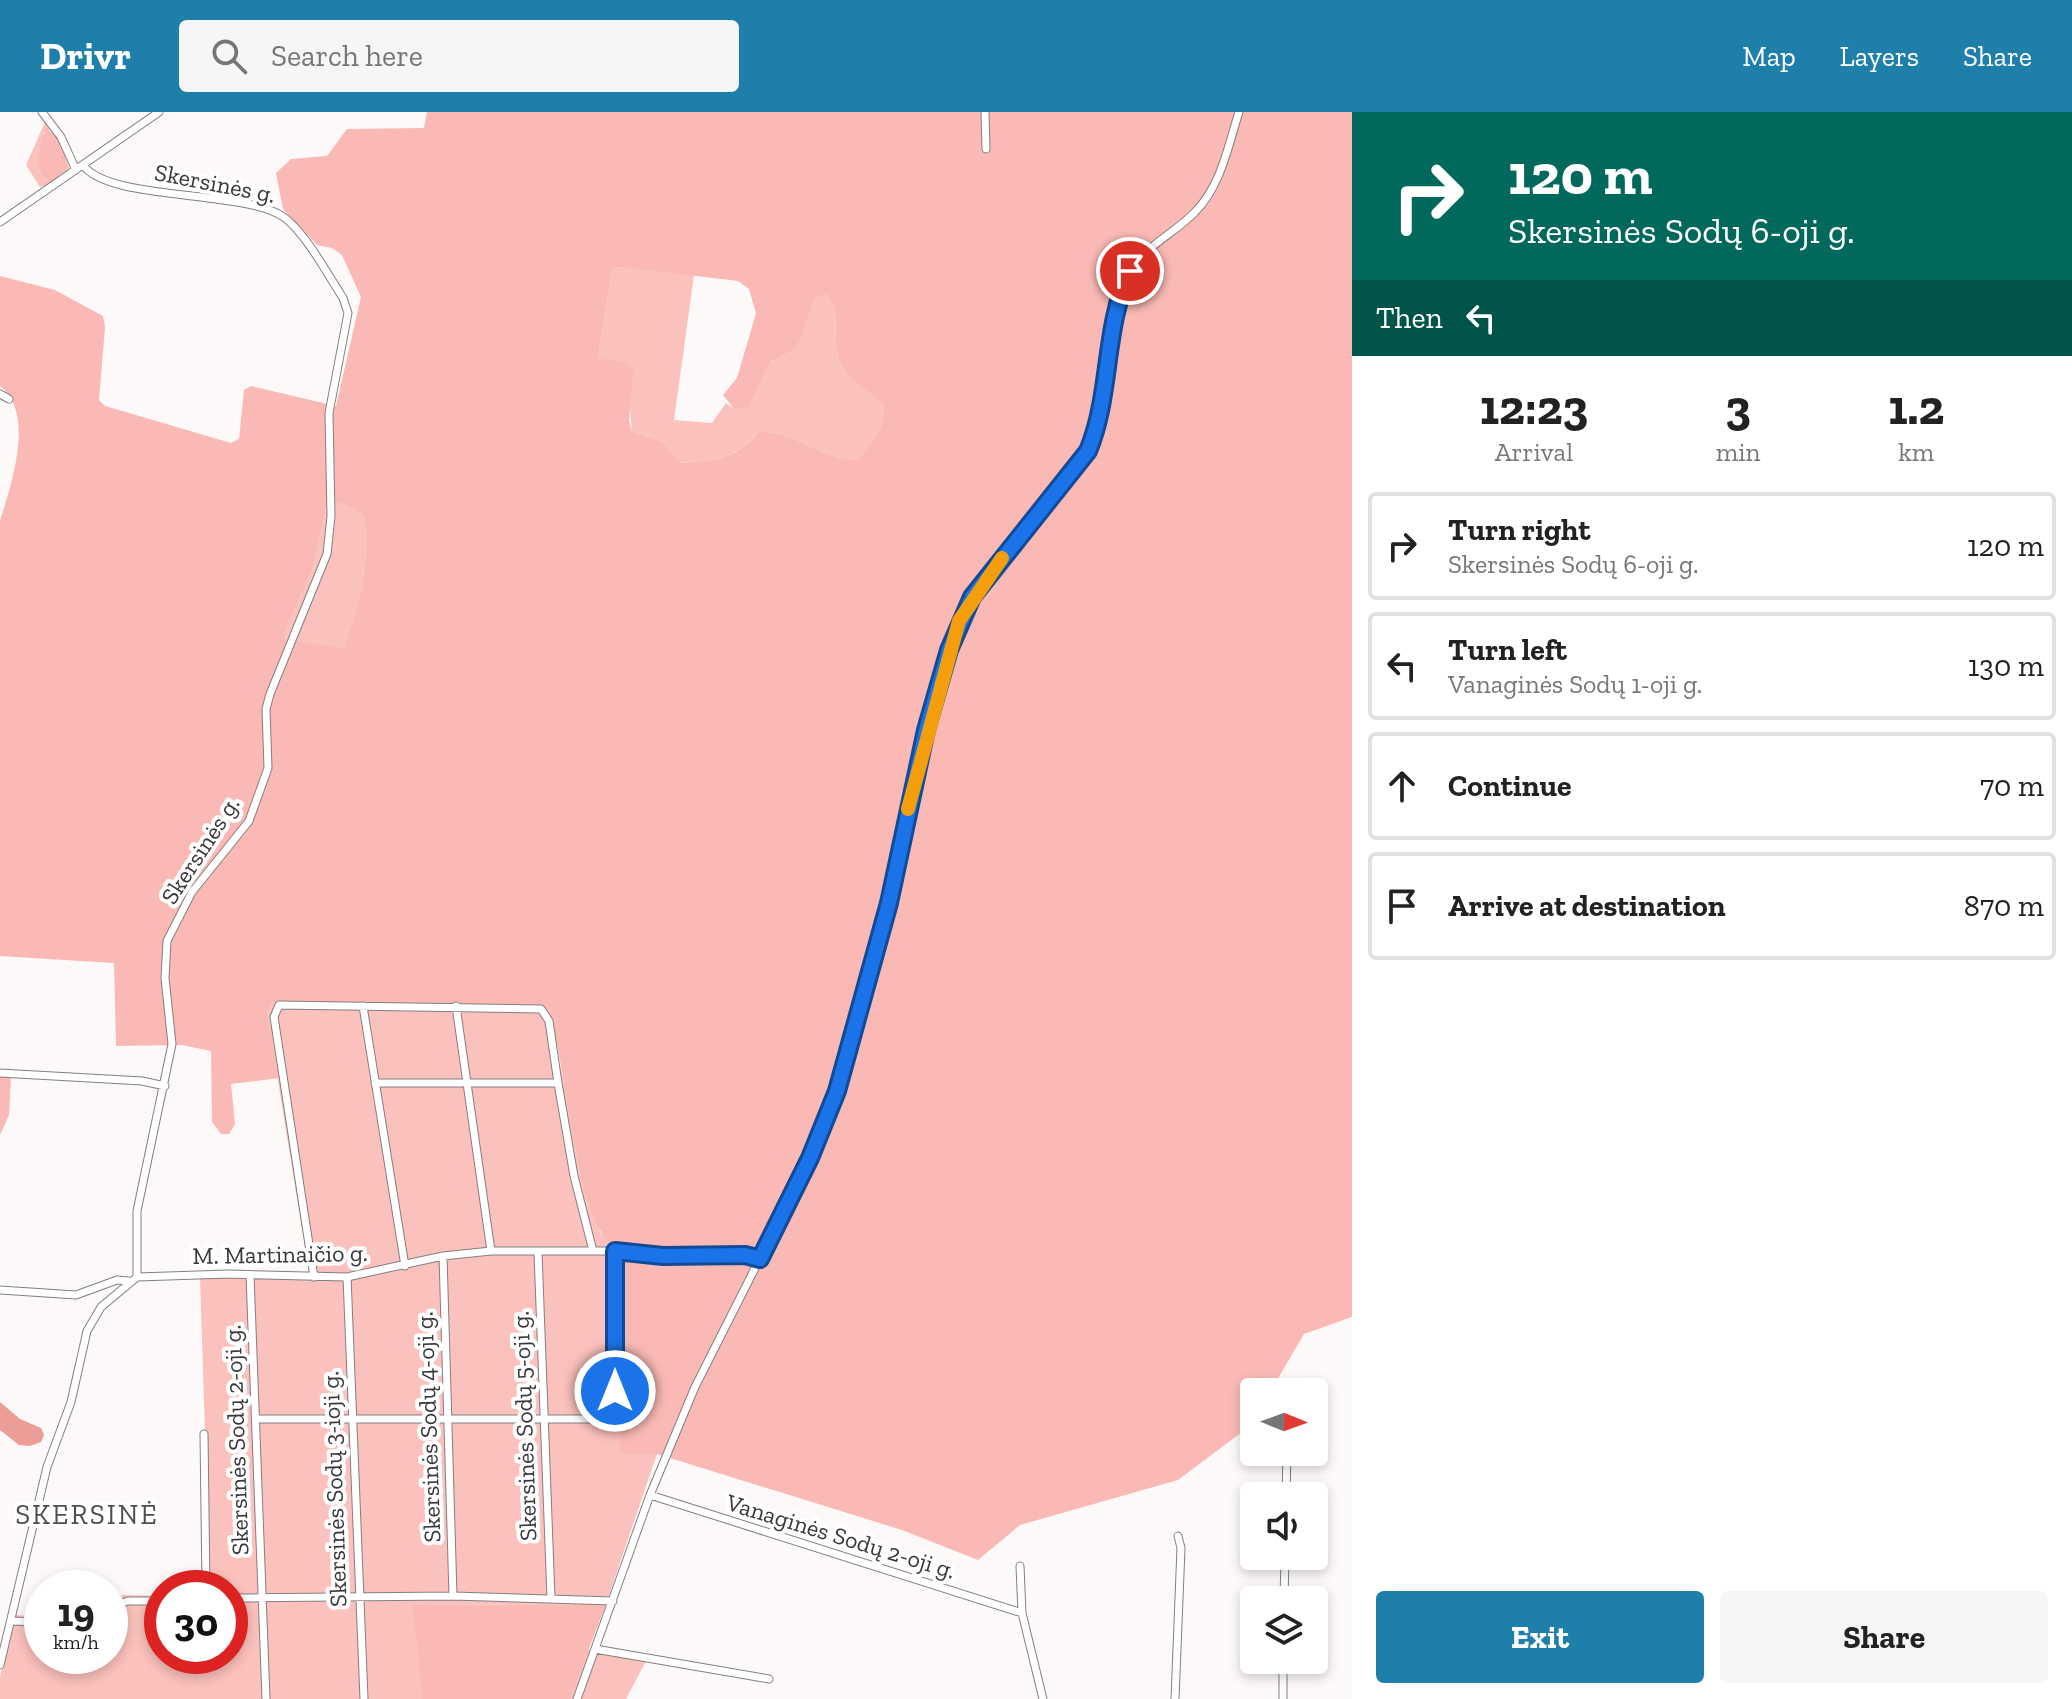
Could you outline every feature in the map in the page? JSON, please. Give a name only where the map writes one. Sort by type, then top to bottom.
[{"type":"street","points":[[42,112],[80,168]]},
{"type":"street","points":[[0,222],[159,112]]},
{"type":"street","points":[[985,112],[986,149]]},
{"type":"street","points":[[577,1699],[650,1495],[695,1387],[795,1189],[837,1091],[889,903],[919,757],[959,621],[972,597],[1088,451],[1097,430],[1119,295],[1130,271],[1146,251],[1187,220],[1208,197],[1218,177],[1239,112]]},
{"type":"street","name":"Skersinės g.","points":[[80,168],[134,187],[250,205],[286,218],[343,298],[348,313],[329,413],[331,516],[324,564],[270,694],[266,709],[268,768],[249,821],[192,892],[167,941],[165,978],[172,1044],[137,1211],[137,1277]]},
{"type":"street","points":[[0,394],[9,399]]},
{"type":"street","points":[[314,1277],[274,1010],[279,1005],[541,1009],[549,1021],[574,1176],[593,1251]]},
{"type":"street","points":[[363,1006],[405,1266]]},
{"type":"street","points":[[456,1006],[491,1251]]},
{"type":"street","points":[[0,1073],[142,1081],[165,1086]]},
{"type":"street","points":[[375,1083],[558,1083]]},
{"type":"street","name":"M. Martinaičio g.","points":[[137,1277],[347,1277],[443,1256],[491,1251],[615,1251],[663,1256],[745,1255],[760,1259]]},
{"type":"street","points":[[256,1419],[543,1416],[615,1419],[615,1251]]},
{"type":"street","name":"Skersinės Sodų 5-oji g.","points":[[538,1253],[551,1598]]},
{"type":"street","name":"Skersinės Sodų 4-oji g.","points":[[443,1256],[453,1596]]},
{"type":"street","name":"Skersinės Sodų 2-oji g.","points":[[250,1275],[266,1699]]},
{"type":"street","points":[[0,1665],[51,1453],[71,1402],[81,1347],[95,1315],[128,1281],[137,1277]]},
{"type":"street","name":"Skersinės Sodų 3-ioji g.","points":[[347,1277],[350,1420],[364,1699]]},
{"type":"street","points":[[0,1290],[76,1295],[117,1280],[128,1281]]},
{"type":"street","points":[[204,1434],[206,1570]]},
{"type":"street","name":"Vanaginės Sodų 2-oji g.","points":[[650,1495],[1022,1613]]},
{"type":"street","points":[[1175,1699],[1181,1548],[1178,1536]]},
{"type":"street","points":[[1020,1566],[1022,1613],[1043,1699]]},
{"type":"street","points":[[248,1598],[453,1596],[613,1601]]},
{"type":"street","points":[[11,1621],[24,1621]]},
{"type":"street","points":[[595,1649],[769,1679]]},
{"type":"street","points":[[1283,1674],[1283,1699]]},
{"type":"shaded area","points":[[427,112],[1352,112],[1352,1317],[1304,1334],[1278,1378],[1240,1378],[1240,1434],[1178,1480],[1020,1525],[978,1560],[902,1530],[657,1454],[620,1454],[618,1250],[603,1235],[591,1210],[574,1140],[555,1035],[547,1011],[541,1007],[273,1003],[267,1013],[279,1078],[231,1084],[235,1124],[229,1134],[221,1134],[212,1122],[211,1051],[182,1045],[116,1046],[114,963],[0,956],[0,521],[10,489],[19,431],[11,398],[0,386],[0,276],[55,290],[103,316],[105,327],[99,400],[105,406],[231,443],[239,439],[244,390],[251,386],[336,406],[361,297],[342,255],[332,248],[317,245],[283,209],[276,173],[291,159],[327,156],[347,129],[424,128]],"holes":[[[620,267],[738,281],[749,289],[756,313],[737,378],[723,395],[734,409],[748,407],[771,361],[784,356],[798,344],[815,298],[826,295],[834,309],[836,349],[841,364],[857,383],[883,404],[880,428],[857,460],[832,455],[785,436],[759,432],[741,449],[724,457],[680,463],[663,442],[632,431],[629,421],[633,370],[629,364],[598,358],[612,270]],[[341,503],[364,516],[366,550],[362,583],[344,648],[285,640],[287,627],[313,569],[326,509]]]},
{"type":"shaded area","points":[[45,122],[50,128],[43,133],[41,156],[50,184],[40,187],[26,165]]},
{"type":"shaded area","points":[[47,128],[60,141],[69,168],[50,184],[39,164],[41,143]]},
{"type":"shaded area","points":[[620,267],[694,275],[674,420],[712,423],[726,403],[734,409],[748,406],[771,361],[784,356],[798,344],[815,298],[826,295],[834,309],[836,349],[841,364],[857,383],[883,404],[882,421],[873,441],[857,460],[832,455],[785,436],[759,432],[740,449],[723,457],[679,463],[663,442],[632,431],[630,409],[598,358],[612,270]]},
{"type":"shaded area","points":[[341,503],[364,516],[366,533],[362,583],[344,649],[285,640],[287,627],[313,569],[326,509]]},
{"type":"shaded area","points":[[273,1003],[541,1007],[547,1011],[600,1232],[618,1250],[621,1454],[657,1454],[606,1604],[414,1605],[422,1699],[0,1699],[0,1677],[15,1615],[24,1616],[24,1674],[128,1674],[128,1595],[144,1596],[144,1674],[248,1674],[248,1570],[209,1570],[200,1277],[310,1279],[267,1013]]},
{"type":"shaded area","points":[[0,1076],[11,1077],[9,1115],[0,1135]]},
{"type":"shaded area","points":[[0,1402],[20,1419],[41,1428],[44,1435],[41,1442],[30,1446],[19,1445],[0,1430]]},
{"type":"shaded area","points":[[606,1604],[570,1699],[422,1699],[413,1605]]},
{"type":"shaded area","points":[[587,1650],[646,1661],[626,1699],[570,1699]]},
{"type":"slow traffic","points":[[908,809],[926,730],[959,621],[972,597],[1002,558]]},
{"type":"district","name":"SKERSINĖ","points":[[87,1514]]},
{"type":"route","points":[[615,1391],[615,1251],[663,1256],[745,1255],[760,1259],[810,1158],[837,1091],[889,903],[919,757],[959,621],[972,597],[1035,516],[1076,470],[1088,451],[1097,430],[1112,325],[1119,295],[1130,271]]}]
